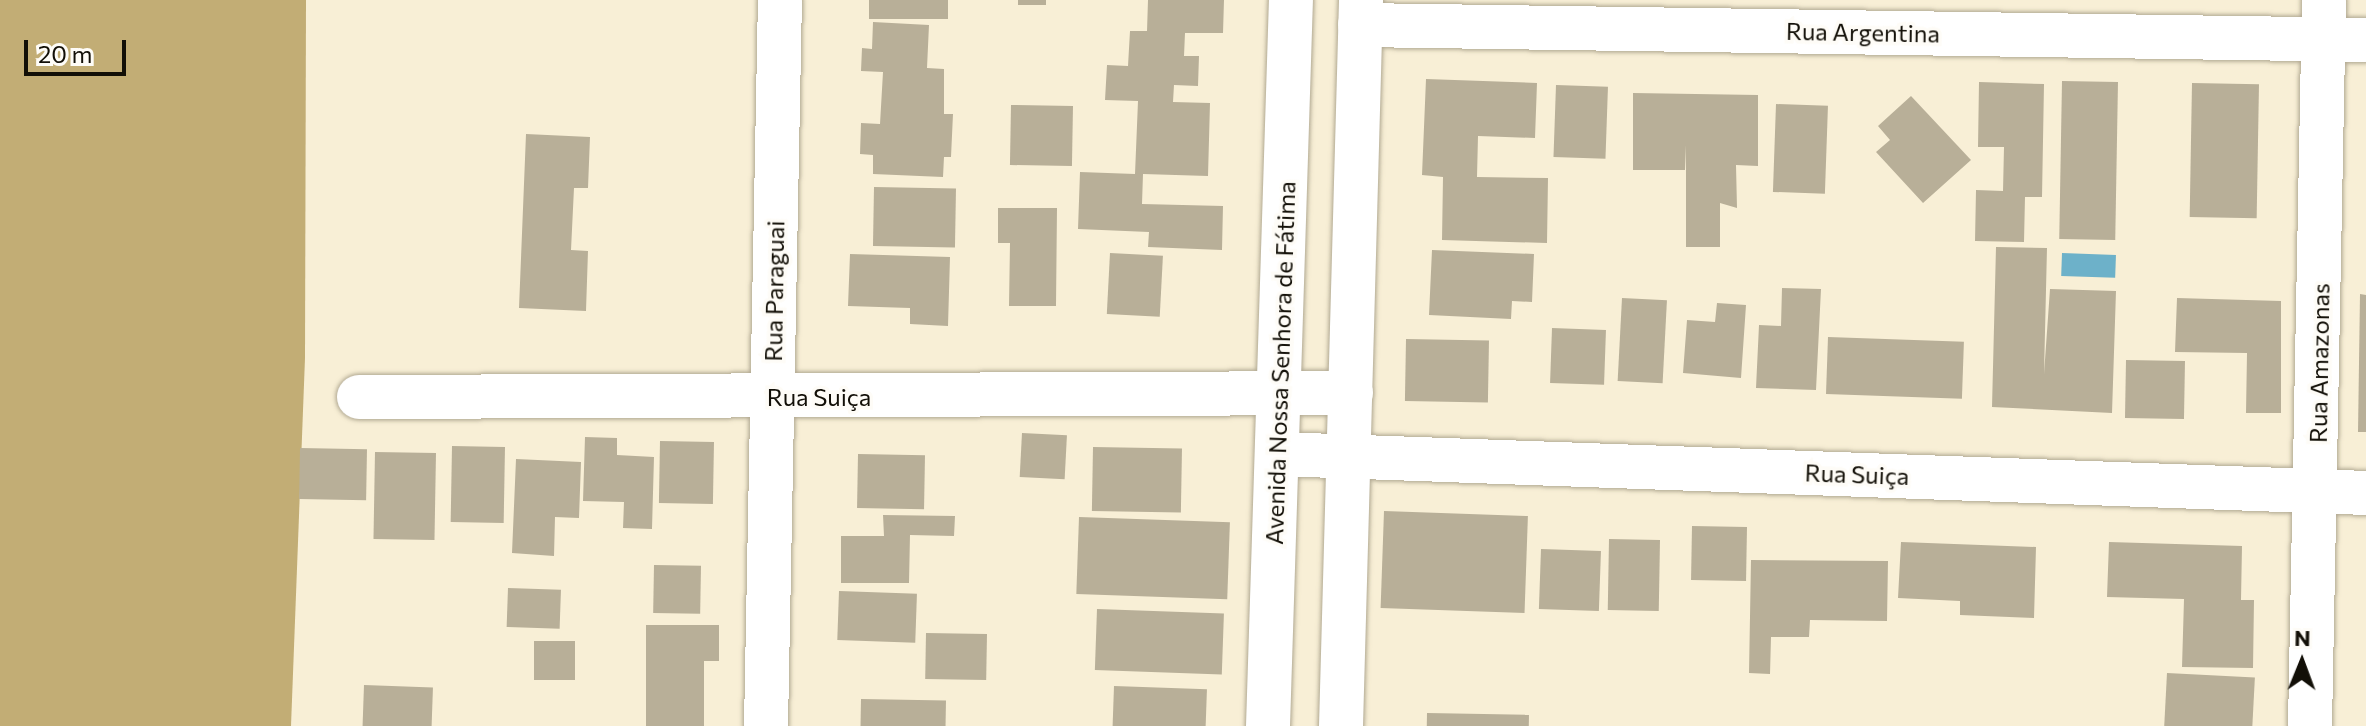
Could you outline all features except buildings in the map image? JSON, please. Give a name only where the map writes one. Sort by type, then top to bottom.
[{"type":"street","name":"Rua Paraguai","points":[[766,726],[780,0]]},
{"type":"street","name":"Avenida Nossa Senhora de Fátima","points":[[1268,726],[1291,0]]},
{"type":"street","name":"Rua Argentina","points":[[1360,13],[2324,20],[2366,40]]},
{"type":"street","points":[[1341,726],[1360,13]]},
{"type":"street","name":"Rua Amazonas","points":[[2310,726],[2324,20]]},
{"type":"street","name":"Rua Suiça","points":[[359,397],[772,398],[1351,393]]},
{"type":"street","name":"Rua Suiça","points":[[1278,454],[2366,493]]},
{"type":"shaded area","points":[[0,0],[306,0],[305,358],[291,726],[0,726]]},
{"type":"water","points":[[2062,253],[2116,255],[2115,278],[2061,276]]}]
